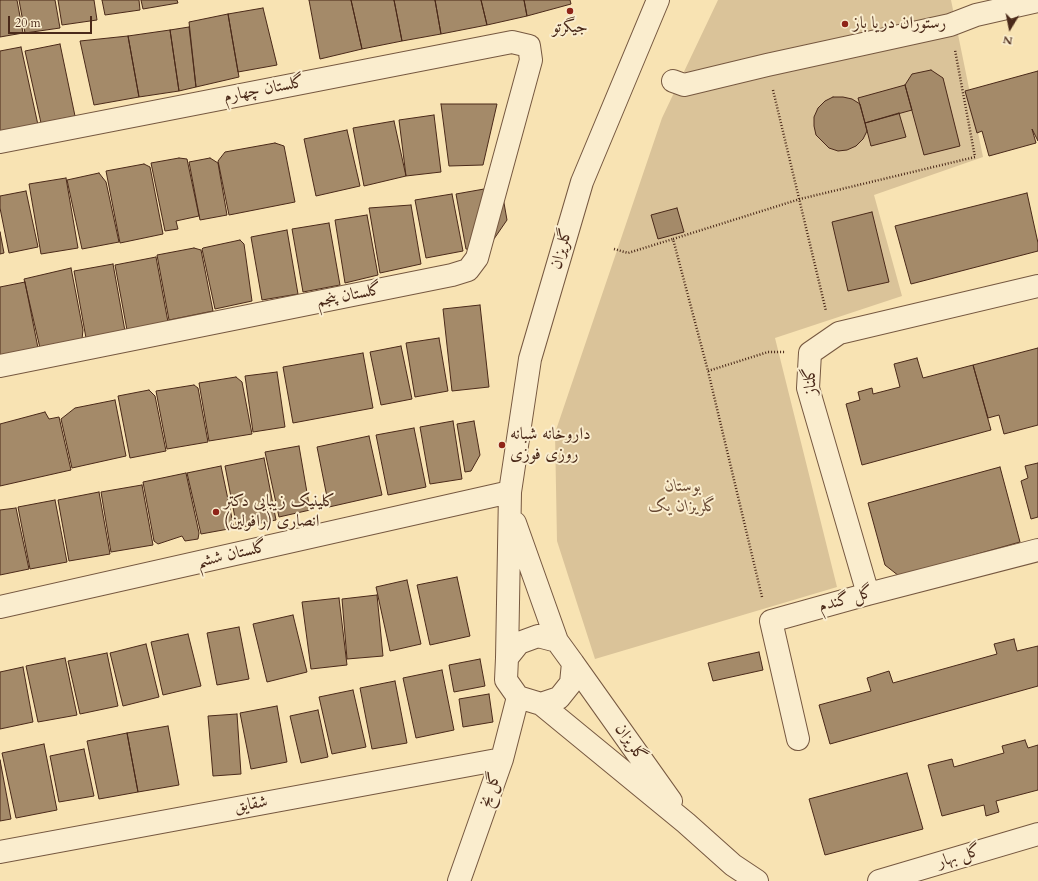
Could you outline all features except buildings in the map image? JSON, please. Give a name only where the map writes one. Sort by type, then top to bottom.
[{"type":"street","name":"گلریزان","points":[[507,658],[510,501],[530,359],[582,182],[658,0]]},
{"type":"street","points":[[673,81],[684,85],[767,65],[950,25],[976,15],[1038,1]]},
{"type":"street","name":"گلستان چهارم","points":[[0,142],[512,42],[529,46]]},
{"type":"street","name":"گلستان پنجم","points":[[0,366],[436,279],[468,270],[477,258],[531,60],[529,46]]},
{"type":"street","name":"گلناز","points":[[868,594],[808,388],[810,353],[839,333],[1038,286]]},
{"type":"street","name":"گلریزان","points":[[510,501],[557,641]]},
{"type":"street","name":"گلستان ششم","points":[[0,607],[510,501]]},
{"type":"street","name":"گل گندم","points":[[771,621],[1038,550]]},
{"type":"street","points":[[771,621],[798,739]]},
{"type":"street","points":[[538,636],[557,641],[573,663],[571,683],[559,698],[541,704],[518,697],[506,680],[507,658],[519,643],[538,636]]},
{"type":"street","name":"گلریزان","points":[[573,663],[686,823]]},
{"type":"street","name":"گل یخ","points":[[459,881],[502,759],[518,697]]},
{"type":"street","name":"گلریزان","points":[[541,704],[686,823],[733,865],[757,881]]},
{"type":"street","name":"شقایق","points":[[0,852],[502,759]]},
{"type":"street","name":"گل بهار","points":[[879,881],[1038,834]]},
{"type":"path","points":[[614,249],[628,253],[800,199],[975,157],[955,50]]},
{"type":"path","points":[[767,65],[827,317]]},
{"type":"path","points":[[673,239],[708,371],[762,599],[771,621]]},
{"type":"path","points":[[708,371],[768,352],[810,353]]},
{"type":"green space","name":"بوستان گلریزان یک","points":[[718,0],[951,0],[983,157],[874,195],[902,296],[775,338],[837,587],[595,659],[557,541],[555,433],[662,118]]},
{"type":"place","name":"جیگرتو","points":[[570,11]]},
{"type":"place","name":"رستوران دریا باز","points":[[845,24]]},
{"type":"place","name":"داروخانه شبانه روزی فوزی","points":[[502,445]]},
{"type":"place","name":"کلینیک زیبایی دکتر انصاری (رافولین)","points":[[216,512]]}]
